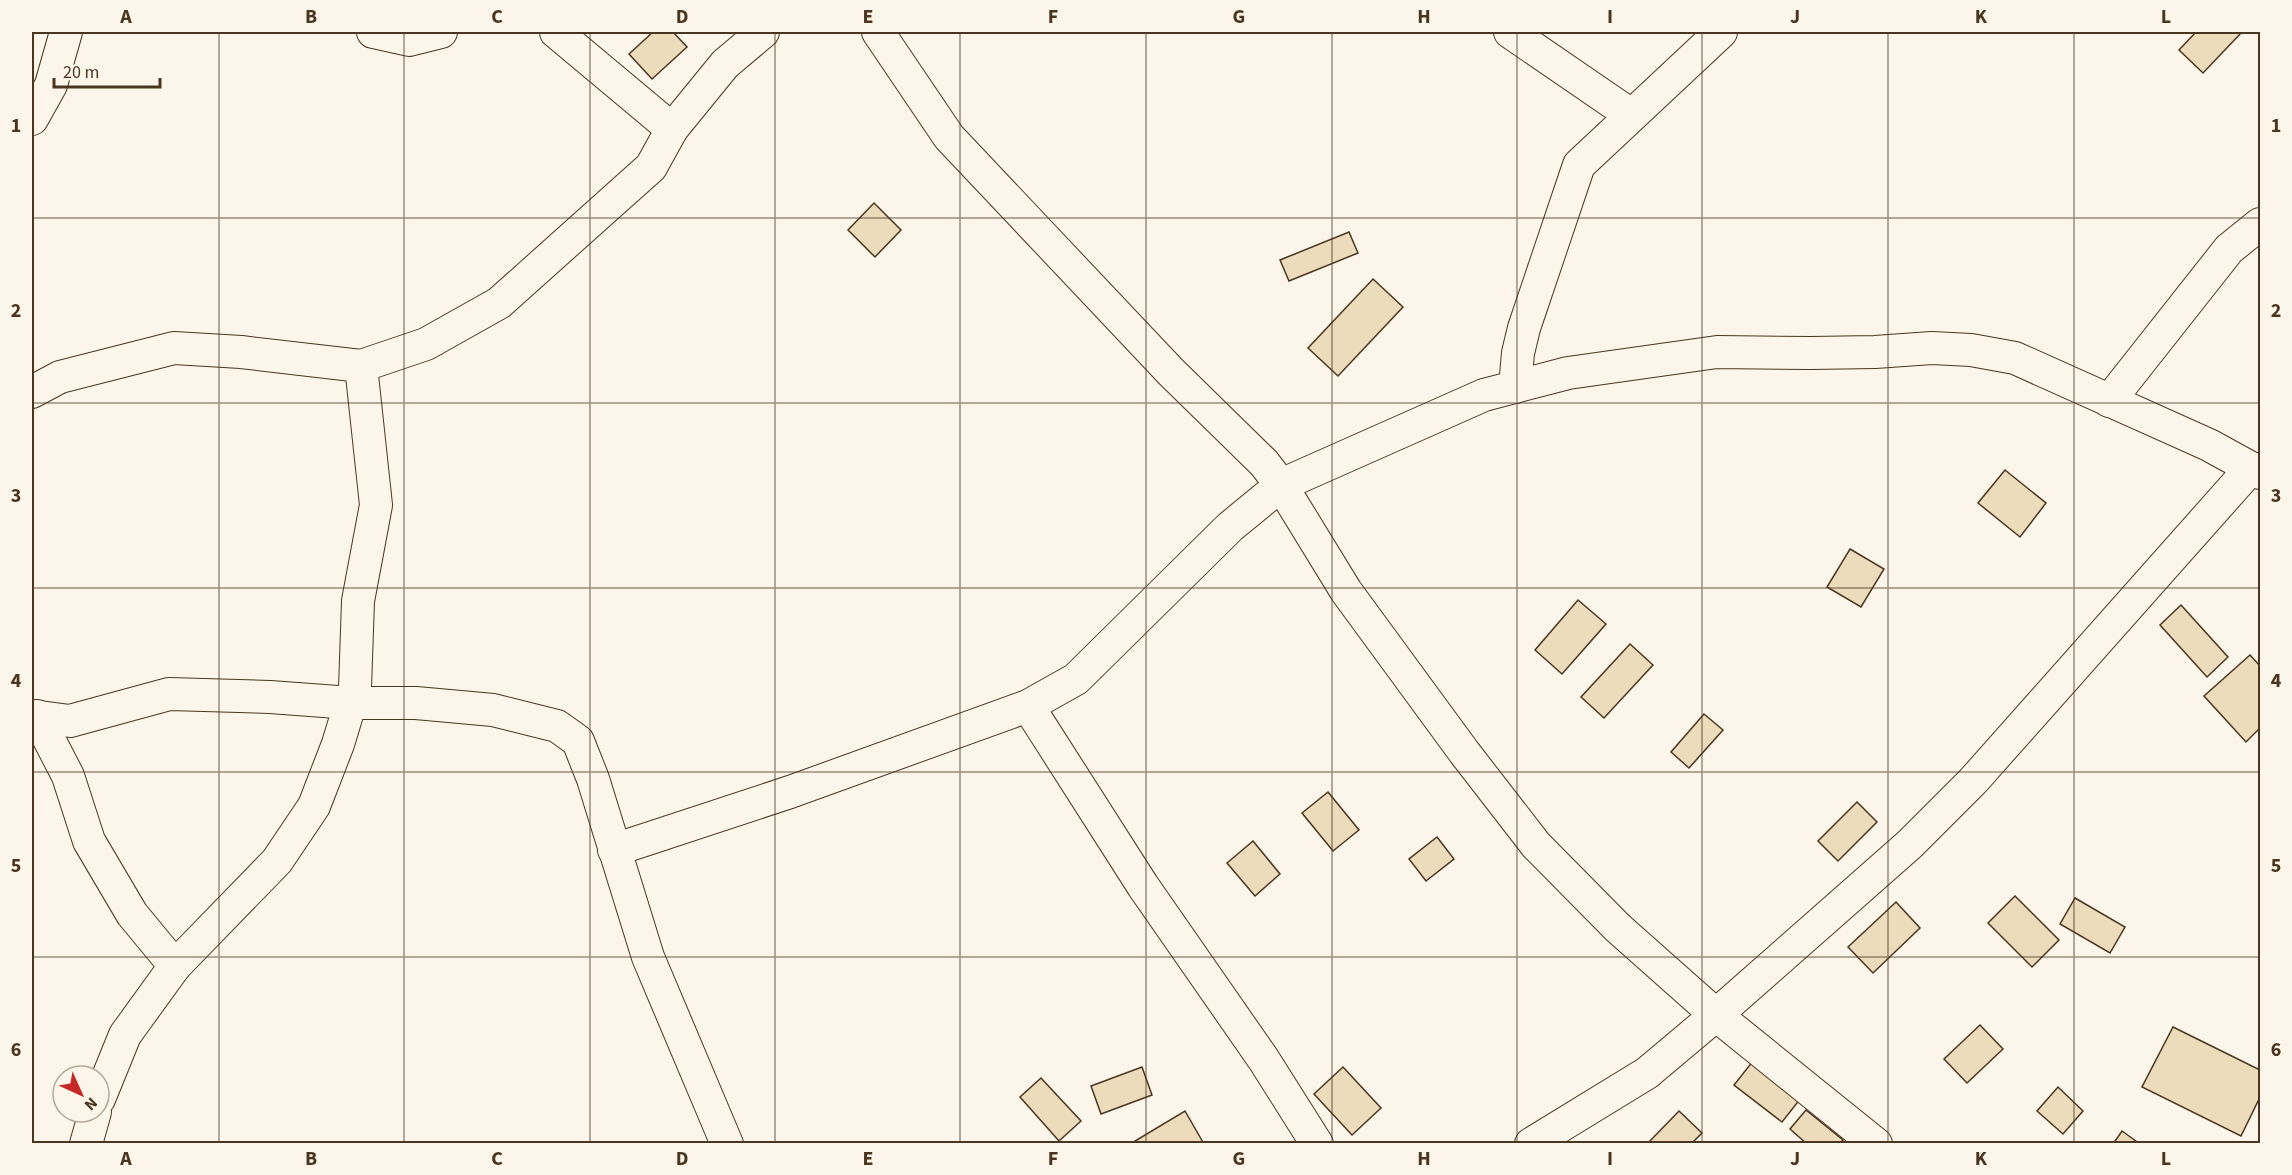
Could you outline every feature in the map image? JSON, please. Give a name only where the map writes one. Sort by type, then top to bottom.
[{"type":"street","points":[[32,119],[51,85],[66,32]]},
{"type":"street","points":[[373,32],[409,40],[441,32]]},
{"type":"street","points":[[556,32],[672,129]]},
{"type":"street","points":[[32,392],[60,377],[174,348],[241,352],[361,366],[426,344],[499,303],[651,167],[672,129],[725,64],[763,32]]},
{"type":"street","points":[[878,32],[949,138],[1171,372],[1264,463],[1281,485],[1346,591],[1464,752],[1536,845],[1618,928],[1716,1015],[1876,1143]]},
{"type":"street","points":[[1510,32],[1631,115]]},
{"type":"street","points":[[1515,387],[1524,328],[1579,165],[1721,32]]},
{"type":"street","points":[[2109,401],[2229,249],[2260,224]]},
{"type":"street","points":[[614,850],[790,792],[1028,706],[1076,679],[1230,527],[1281,485],[1484,395],[1568,373],[1717,352],[1811,353],[1932,348],[1971,350],[2015,358],[2209,445],[2256,471],[1972,781],[1910,844],[1647,1073],[1531,1143]]},
{"type":"street","points":[[111,1069],[125,1035],[175,966],[277,861],[314,806],[338,744],[355,688],[358,601],[376,505],[361,366]]},
{"type":"street","points":[[34,716],[70,721],[169,694],[270,697],[351,703],[416,703],[493,710],[557,726],[578,741],[593,779],[648,957],[728,1143]]},
{"type":"street","points":[[1028,706],[1143,886],[1264,1060],[1317,1143]]},
{"type":"street","points":[[34,716],[68,776],[89,841],[132,914],[175,966]]},
{"type":"street","points":[[86,1143],[91,1124]]},
{"type":"building","points":[[653,32],[673,32],[687,47],[652,79],[629,54]]},
{"type":"building","points":[[2196,32],[2242,32],[2203,73],[2179,50]]},
{"type":"building","points":[[874,203],[901,230],[875,257],[848,230]]},
{"type":"building","points":[[1349,232],[1358,253],[1289,281],[1280,260]]},
{"type":"building","points":[[1373,279],[1403,307],[1338,376],[1308,348]]},
{"type":"building","points":[[2005,470],[2046,503],[2020,537],[1978,503]]},
{"type":"building","points":[[1850,549],[1884,569],[1861,607],[1827,587]]},
{"type":"building","points":[[1578,600],[1606,624],[1562,674],[1535,650]]},
{"type":"building","points":[[2181,605],[2228,657],[2207,677],[2160,625]]},
{"type":"building","points":[[1630,644],[1653,665],[1604,718],[1581,697]]},
{"type":"building","points":[[2250,655],[2260,666],[2260,728],[2246,742],[2204,696]]},
{"type":"building","points":[[1704,714],[1723,730],[1689,768],[1671,752]]},
{"type":"building","points":[[1328,792],[1359,830],[1333,851],[1302,813]]},
{"type":"building","points":[[1857,802],[1877,822],[1838,861],[1818,841]]},
{"type":"building","points":[[1437,837],[1454,859],[1426,881],[1409,859]]},
{"type":"building","points":[[1253,841],[1280,874],[1255,896],[1227,863]]},
{"type":"building","points":[[2015,896],[2059,940],[2032,967],[1988,923]]},
{"type":"building","points":[[2075,898],[2125,927],[2110,953],[2060,924]]},
{"type":"building","points":[[1896,902],[1920,928],[1873,973],[1848,947]]},
{"type":"building","points":[[1980,1025],[2003,1049],[1967,1083],[1944,1059]]},
{"type":"building","points":[[2173,1027],[2260,1070],[2260,1097],[2241,1136],[2142,1087]]},
{"type":"building","points":[[1753,1061],[1801,1098],[1782,1122],[1734,1085]]},
{"type":"building","points":[[1142,1067],[1152,1095],[1101,1114],[1091,1086]]},
{"type":"building","points":[[1343,1067],[1381,1108],[1352,1135],[1314,1094]]},
{"type":"building","points":[[1041,1078],[1081,1121],[1059,1141],[1020,1097]]},
{"type":"building","points":[[2058,1087],[2083,1111],[2063,1134],[2037,1111]]},
{"type":"building","points":[[1806,1110],[1843,1140],[1839,1144],[1807,1144],[1790,1129]]},
{"type":"building","points":[[1185,1111],[1204,1144],[1130,1144]]},
{"type":"building","points":[[1679,1111],[1702,1133],[1691,1144],[1647,1144]]},
{"type":"building","points":[[2122,1131],[2140,1144],[2113,1144]]}]
